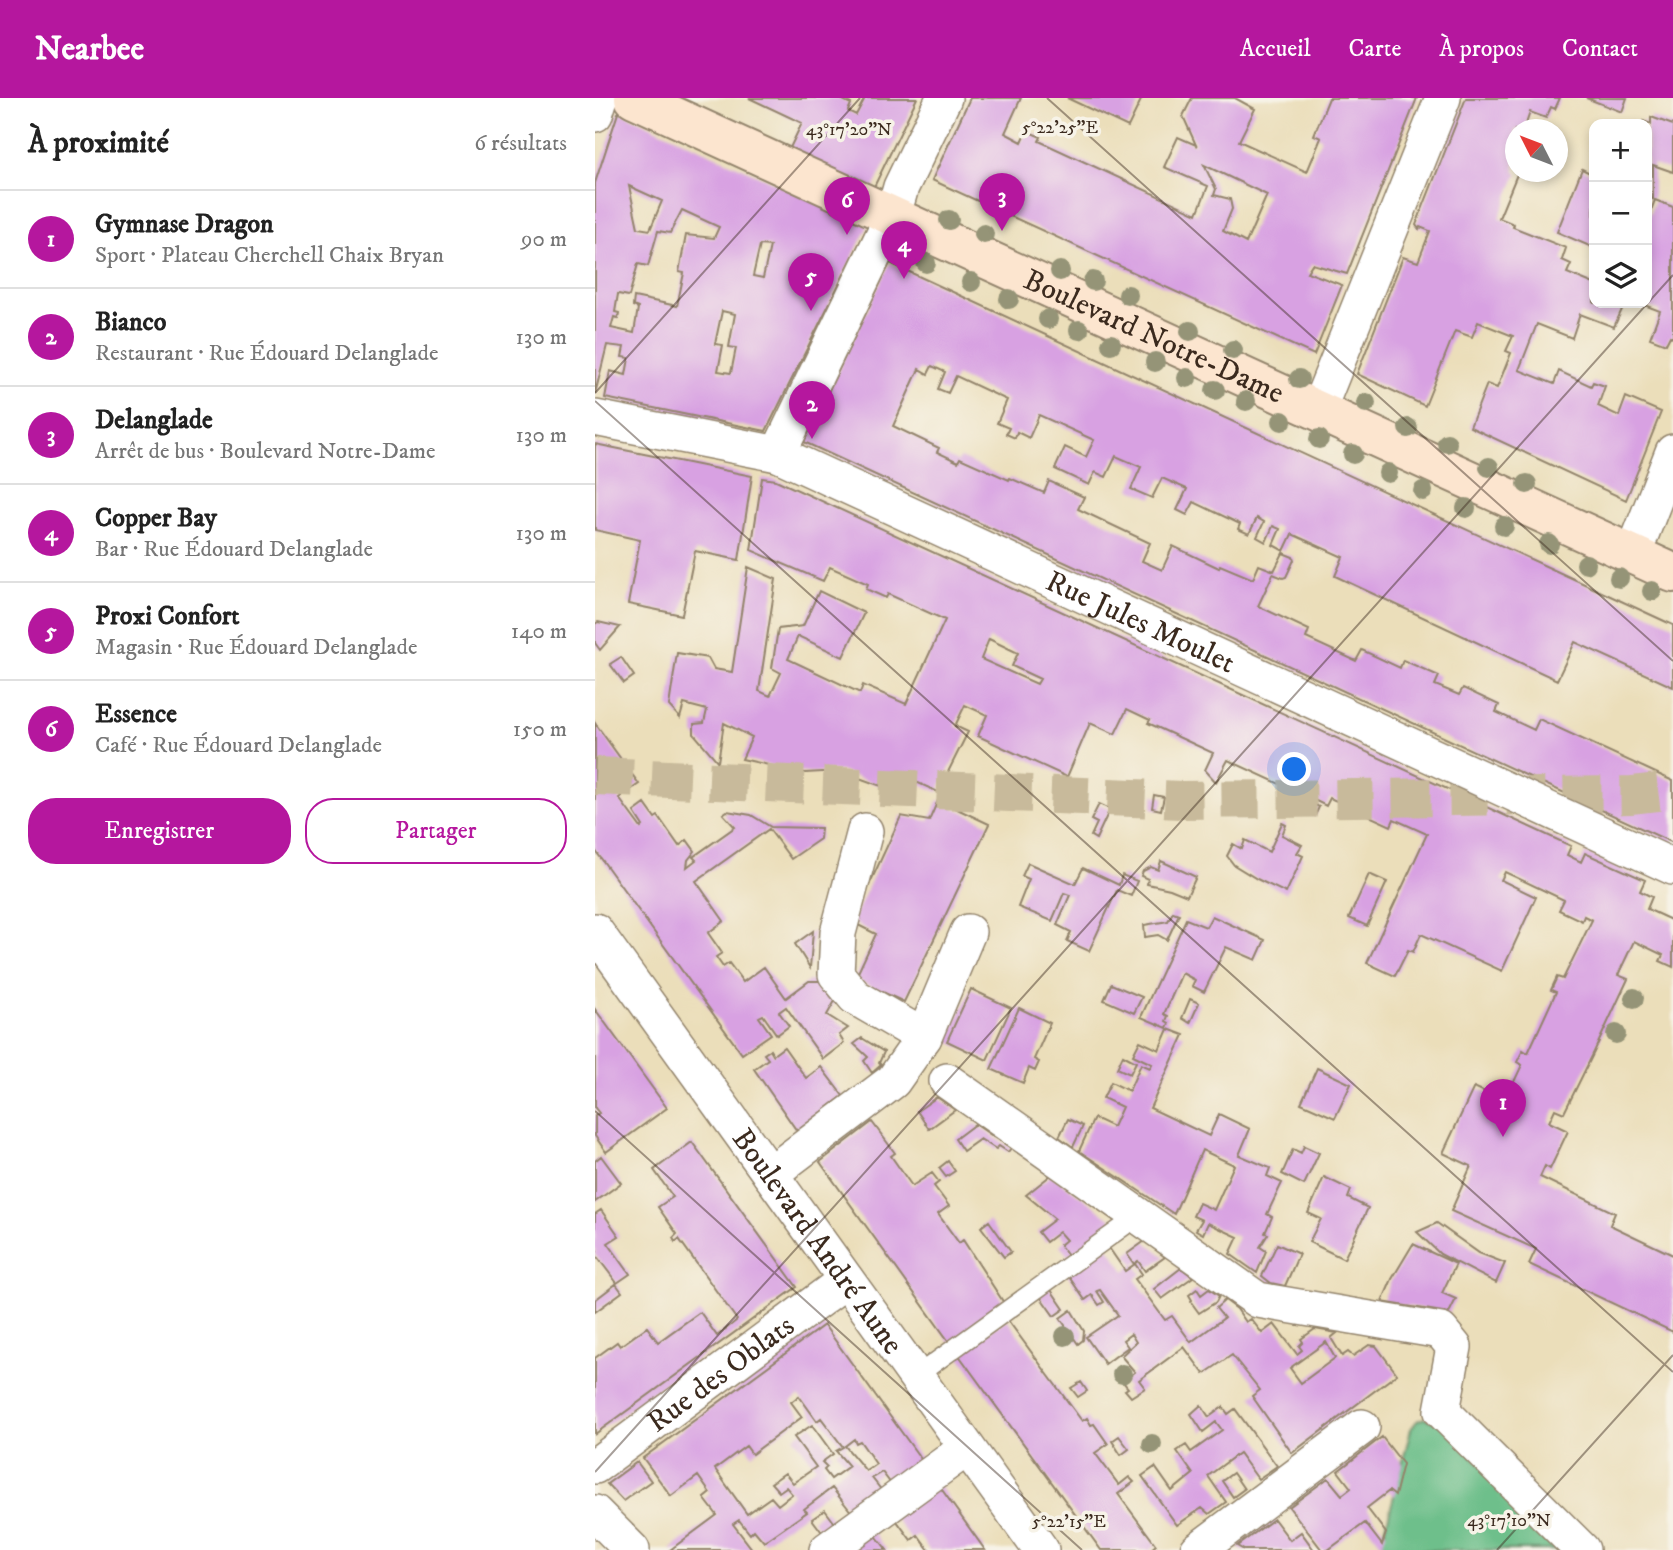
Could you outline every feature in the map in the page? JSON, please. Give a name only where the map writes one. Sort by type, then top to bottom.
[{"type":"street","points":[[595,114],[600,98]]},
{"type":"street","name":"Boulevard Notre-Dame","points":[[634,98],[1673,573]]},
{"type":"street","points":[[778,454],[893,215],[901,187],[944,98]]},
{"type":"street","points":[[1318,410],[1443,98]]},
{"type":"street","name":"Rue Jules Moulet","points":[[595,418],[778,454],[1673,867]]},
{"type":"street","points":[[1633,555],[1673,452]]},
{"type":"street","points":[[865,831],[838,933],[836,974],[855,997],[924,1037]]},
{"type":"street","name":"Boulevard André Aune","points":[[595,931],[1041,1550]]},
{"type":"street","points":[[770,1174],[893,1081],[924,1037],[968,932]]},
{"type":"street","points":[[947,1081],[1258,1300],[1440,1331],[1454,1347],[1441,1411],[1582,1550]]},
{"type":"street","name":"Rue des Oblats","points":[[595,1466],[846,1280]]},
{"type":"street","points":[[1198,1550],[1362,1427]]},
{"type":"street","points":[[827,1550],[967,1448]]},
{"type":"street","points":[[595,1513],[632,1550]]},
{"type":"lane","points":[[916,1376],[1138,1216]]},
{"type":"green space","points":[[1424,1418],[1445,1426],[1559,1550],[1380,1550],[1411,1429],[1417,1421]]},
{"type":"building","points":[[749,98],[839,98],[851,104],[848,111],[856,115],[865,98],[917,98],[873,189],[788,152],[802,123]]},
{"type":"building","points":[[970,98],[1021,98],[1005,133],[1022,142],[1027,131],[1041,137],[1039,141],[1197,214],[1208,186],[1164,167],[1178,137],[1196,145],[1183,116],[1192,98],[1235,98],[1255,109],[1239,141],[1307,172],[1321,138],[1314,135],[1329,98],[1417,98],[1347,274],[1312,264],[1307,272],[1342,285],[1314,355],[932,180]],"holes":[[[1204,165],[1267,195],[1246,243],[1223,231],[1232,209],[1230,199],[1214,195],[1216,189]]]},
{"type":"building","points":[[1067,98],[1142,98],[1128,127]]},
{"type":"building","points":[[1466,98],[1560,98],[1555,109],[1551,107],[1546,118],[1530,112],[1528,119],[1505,119],[1505,182],[1514,182],[1499,218],[1514,224],[1513,227],[1566,248],[1562,260],[1571,264],[1567,273],[1589,282],[1589,308],[1623,308],[1614,327],[1580,314],[1572,338],[1537,324],[1519,370],[1554,384],[1559,371],[1591,386],[1593,382],[1605,386],[1598,406],[1619,416],[1626,397],[1661,412],[1626,500],[1470,427],[1487,384],[1497,388],[1511,353],[1506,351],[1513,336],[1478,322],[1472,337],[1455,331],[1425,406],[1357,374],[1403,257],[1418,262],[1430,231],[1420,227],[1419,229],[1416,225]]},
{"type":"building","points":[[1586,98],[1627,98],[1622,112]]},
{"type":"building","points":[[618,113],[868,226],[766,431],[605,398],[610,371],[626,375],[629,358],[622,357],[624,347],[607,345],[595,394],[595,183]],"holes":[[[629,186],[662,201],[650,230],[638,228]],[[682,210],[719,227],[714,238],[686,235],[679,272],[684,273],[677,306],[634,297],[633,306],[638,308],[634,333],[611,328],[614,317],[618,318],[619,313],[615,312],[618,294],[629,296],[638,264],[648,266],[658,231],[670,233]],[[760,245],[770,246],[763,278],[753,276]],[[722,311],[735,314],[729,347],[736,348],[731,373],[718,371],[723,345],[715,344]]]},
{"type":"building","points":[[1651,117],[1673,125],[1673,172],[1653,165],[1653,199],[1652,119]]},
{"type":"building","points":[[1582,169],[1589,172],[1589,246],[1557,232]]},
{"type":"building","points":[[1655,200],[1673,207],[1673,337],[1670,336],[1666,344],[1650,338],[1660,311],[1652,308],[1652,208]]},
{"type":"building","points":[[890,263],[1673,625],[1673,687],[1575,642],[1557,680],[1335,576],[1343,557],[1292,534],[1284,551],[1273,545],[1280,529],[1273,526],[1266,542],[1257,537],[1264,522],[1257,518],[1249,534],[1238,529],[1240,524],[1194,502],[1187,515],[1177,510],[1187,489],[1162,478],[1152,498],[1131,489],[1141,467],[1116,456],[1106,477],[1095,472],[1089,485],[1055,469],[1065,447],[1086,457],[1094,440],[1039,415],[1029,438],[1017,432],[1015,438],[1006,434],[1009,428],[997,423],[1007,400],[956,376],[948,393],[938,389],[945,372],[932,366],[928,374],[919,369],[893,426],[939,448],[937,452],[958,462],[960,458],[1044,493],[1049,481],[1084,497],[1078,509],[1150,543],[1142,561],[1162,570],[1173,546],[1219,568],[1220,565],[1253,579],[1259,565],[1274,571],[1283,553],[1293,557],[1286,577],[1273,574],[1258,606],[1309,630],[1306,638],[1356,661],[1362,650],[1400,668],[1403,660],[1439,676],[1435,685],[1459,695],[1463,688],[1499,705],[1496,712],[1534,730],[1539,719],[1673,781],[1673,843],[804,442]]},
{"type":"building","points":[[595,444],[752,476],[739,560],[695,551],[682,615],[628,604],[640,540],[595,530]]},
{"type":"building","points":[[762,478],[776,480],[1571,846],[1567,855],[1581,862],[1585,853],[1645,880],[1640,891],[1652,897],[1647,909],[1673,921],[1673,967],[1660,961],[1663,955],[1634,941],[1618,975],[1628,979],[1594,1052],[1564,1113],[1555,1109],[1549,1122],[1568,1131],[1550,1169],[1545,1166],[1540,1177],[1615,1213],[1610,1225],[1673,1255],[1673,1332],[1529,1264],[1536,1249],[1451,1211],[1471,1166],[1443,1153],[1474,1087],[1505,1101],[1522,1065],[1517,1062],[1523,1050],[1528,1053],[1556,992],[1551,990],[1557,977],[1563,979],[1592,920],[1584,916],[1582,921],[1559,910],[1564,900],[1505,872],[1501,880],[1536,897],[1502,971],[1421,934],[1413,952],[1408,950],[1395,976],[1367,963],[1427,834],[1394,819],[1391,826],[1330,798],[1326,806],[1308,797],[1307,801],[1319,807],[1315,816],[1292,802],[1297,792],[1228,760],[1216,782],[1205,770],[1213,753],[1148,723],[1150,720],[1127,709],[1115,734],[1090,723],[1067,777],[978,736],[987,715],[965,705],[955,726],[968,732],[938,792],[914,781],[911,787],[896,780],[892,790],[840,771],[805,773],[742,759],[752,737],[724,723],[718,762],[694,734],[694,724],[704,723],[707,710],[684,704],[680,718],[669,706],[677,653],[708,658],[714,669],[732,672],[748,567],[776,579],[759,691],[770,696],[781,673],[772,668],[778,629],[803,626],[819,591],[864,613],[843,657],[798,636],[788,659],[860,693],[863,685],[906,704],[945,620],[888,594],[886,598],[866,589],[868,584],[830,567],[823,581],[751,550]],"holes":[[[989,639],[1018,653],[1012,666],[1040,679],[1037,684],[981,659]]]},
{"type":"building","points":[[598,622],[620,627],[600,650],[595,643],[595,624]]},
{"type":"building","points":[[621,657],[634,676],[624,683],[610,664]]},
{"type":"building","points":[[595,723],[639,784],[619,798],[641,828],[643,826],[634,812],[645,804],[655,818],[658,816],[679,846],[687,840],[695,851],[688,860],[687,867],[696,860],[693,857],[735,827],[723,814],[727,811],[751,815],[771,827],[821,828],[820,839],[791,859],[769,829],[696,881],[724,921],[708,933],[722,953],[716,957],[723,967],[729,963],[743,982],[764,967],[786,998],[809,981],[822,981],[835,1001],[827,1015],[848,1028],[839,1035],[844,1043],[823,1059],[786,1007],[779,1012],[789,1026],[777,1035],[763,1015],[759,1017],[771,1034],[742,1054],[595,850]]},
{"type":"building","points":[[1154,795],[1164,797],[1161,810],[1152,808]]},
{"type":"building","points":[[938,800],[989,824],[904,1002],[855,979],[876,934],[852,922],[901,816],[929,821]]},
{"type":"building","points":[[1099,804],[1110,809],[1096,839],[1091,836],[1097,823],[1091,820]]},
{"type":"building","points":[[1282,823],[1286,825],[1282,835],[1302,845],[1297,853],[1303,856],[1286,893],[1234,865],[1227,856],[1233,844],[1242,849],[1245,840],[1269,852]]},
{"type":"building","points":[[1161,861],[1196,877],[1187,896],[1147,884],[1148,879],[1141,876],[1143,871],[1151,867],[1158,870]]},
{"type":"building","points":[[1028,863],[1075,884],[1083,868],[1119,885],[1122,875],[1137,881],[1131,896],[1117,890],[1089,951],[1067,941],[1071,932],[1057,925],[1070,895],[1064,893],[1052,921],[1018,907],[1029,879],[1022,876]]},
{"type":"building","points":[[1369,874],[1387,882],[1367,926],[1349,918]]},
{"type":"building","points":[[1173,912],[1179,914],[1167,940],[1158,935],[1145,937],[1144,925],[1168,921]]},
{"type":"building","points":[[1212,916],[1265,940],[1256,960],[1226,947],[1204,992],[1192,986],[1195,980],[1182,973],[1164,1014],[1168,1016],[1167,1028],[1141,1017],[1186,919],[1206,927]]},
{"type":"building","points":[[813,931],[810,968],[795,944]]},
{"type":"building","points":[[1111,984],[1142,997],[1134,1013],[1104,1000]]},
{"type":"building","points":[[971,989],[1011,1008],[987,1060],[947,1041]]},
{"type":"building","points":[[1190,999],[1199,1003],[1190,1023],[1182,1018]]},
{"type":"building","points":[[1019,1008],[1050,1023],[1034,1059],[1039,1062],[1035,1071],[1029,1068],[1023,1083],[991,1069]]},
{"type":"building","points":[[595,1009],[667,1108],[606,1152],[595,1136],[595,1116],[599,1113],[595,1108]]},
{"type":"building","points":[[1168,1029],[1184,1035],[1150,1108],[1209,1136],[1219,1114],[1250,1129],[1239,1155],[1270,1168],[1267,1176],[1282,1183],[1267,1214],[1272,1217],[1265,1233],[1268,1234],[1260,1247],[1266,1251],[1257,1273],[1230,1254],[1238,1237],[1208,1223],[1203,1234],[1196,1230],[1202,1220],[1193,1216],[1199,1203],[1214,1210],[1234,1165],[1202,1150],[1174,1214],[1079,1151],[1094,1118],[1113,1127],[1122,1107],[1103,1098],[1111,1082],[1129,1091],[1141,1064],[1150,1068],[1152,1064],[1133,1055],[1140,1041],[1159,1050]]},
{"type":"building","points":[[862,1038],[884,1052],[879,1063],[881,1065],[872,1073],[864,1061],[868,1057],[854,1044]]},
{"type":"building","points":[[784,1047],[806,1078],[821,1067],[843,1096],[797,1131],[754,1069],[768,1059],[764,1054],[770,1050],[773,1055]]},
{"type":"building","points":[[1123,1055],[1136,1062],[1130,1074],[1117,1068]]},
{"type":"building","points":[[1317,1068],[1351,1084],[1335,1118],[1301,1103]]},
{"type":"building","points":[[937,1097],[955,1110],[929,1129],[917,1111]]},
{"type":"building","points":[[1068,1119],[1083,1126],[1073,1147],[1059,1137]]},
{"type":"building","points":[[872,1122],[895,1153],[891,1156],[912,1186],[932,1173],[939,1182],[934,1186],[949,1206],[938,1214],[959,1243],[963,1240],[1004,1303],[950,1343],[820,1162]]},
{"type":"building","points":[[975,1124],[1011,1148],[1008,1152],[999,1146],[996,1149],[980,1139],[963,1151],[955,1139]]},
{"type":"building","points":[[692,1142],[797,1287],[595,1434],[595,1358],[617,1342],[620,1346],[647,1327],[658,1342],[700,1312],[717,1336],[737,1320],[679,1239],[675,1242],[673,1238],[677,1234],[658,1207],[673,1197],[654,1170]]},
{"type":"building","points":[[1304,1146],[1319,1153],[1304,1185],[1282,1174],[1293,1149],[1301,1153]]},
{"type":"building","points":[[601,1156],[621,1183],[595,1202],[595,1161]]},
{"type":"building","points":[[948,1161],[955,1171],[946,1177],[939,1168]]},
{"type":"building","points":[[1051,1175],[1116,1222],[1068,1256],[1060,1245],[1066,1240],[1059,1232],[1046,1242],[1038,1232],[1055,1219],[1026,1195]]},
{"type":"building","points":[[1324,1177],[1351,1190],[1348,1198],[1368,1208],[1344,1259],[1309,1242],[1321,1219],[1308,1213]]},
{"type":"building","points":[[601,1210],[619,1236],[608,1243],[630,1274],[617,1283],[595,1254],[595,1214]]},
{"type":"building","points":[[989,1221],[1011,1252],[1004,1257],[981,1227]]},
{"type":"building","points":[[1437,1223],[1479,1253],[1505,1263],[1496,1283],[1440,1254],[1417,1232]]},
{"type":"building","points":[[1145,1241],[1165,1257],[1145,1271],[1138,1261],[1134,1264],[1127,1254]]},
{"type":"building","points":[[1277,1244],[1299,1254],[1285,1286],[1271,1283],[1262,1276]]},
{"type":"building","points":[[1413,1244],[1456,1264],[1442,1293],[1456,1299],[1449,1313],[1382,1302]]},
{"type":"building","points":[[1107,1245],[1125,1271],[1135,1264],[1142,1274],[1135,1279],[1165,1320],[1172,1316],[1191,1342],[1224,1318],[1216,1308],[1225,1300],[1237,1309],[1246,1322],[1251,1319],[1262,1333],[1274,1324],[1297,1354],[1302,1350],[1299,1346],[1303,1342],[1301,1339],[1315,1329],[1337,1333],[1331,1338],[1342,1356],[1348,1352],[1353,1356],[1369,1345],[1376,1346],[1397,1374],[1292,1453],[1252,1396],[1260,1390],[1232,1355],[1204,1374],[1184,1347],[1139,1380],[1145,1388],[1131,1397],[1123,1382],[1135,1372],[1121,1356],[1136,1342],[1131,1334],[1123,1340],[1128,1347],[1105,1364],[1086,1337],[1118,1315],[1100,1290],[1097,1291],[1104,1302],[1099,1305],[1092,1295],[1085,1300],[1067,1274]],"holes":[[[1326,1342],[1335,1358],[1301,1383],[1290,1368]]]},
{"type":"building","points":[[1181,1268],[1193,1277],[1162,1299],[1154,1289]]},
{"type":"building","points":[[616,1284],[622,1292],[595,1312],[595,1300]]},
{"type":"building","points":[[1049,1287],[1064,1309],[1054,1316],[1039,1295]]},
{"type":"building","points":[[1197,1289],[1201,1295],[1209,1289],[1219,1296],[1216,1302],[1199,1313],[1189,1295]]},
{"type":"building","points":[[1071,1310],[1084,1331],[1083,1340],[1078,1344],[1060,1318]]},
{"type":"building","points":[[1007,1319],[1082,1421],[1087,1418],[1091,1425],[1094,1424],[1108,1444],[1095,1453],[1119,1485],[1129,1477],[1134,1482],[1118,1494],[1156,1545],[1150,1550],[1101,1550],[958,1354]]},
{"type":"building","points":[[824,1325],[926,1466],[895,1489],[882,1472],[872,1478],[886,1496],[856,1518],[832,1488],[804,1509],[807,1512],[764,1542],[754,1530],[750,1534],[739,1520],[733,1524],[752,1549],[750,1550],[670,1550],[717,1515],[704,1498],[710,1493],[698,1476],[671,1496],[643,1458]],"holes":[[[799,1396],[817,1421],[821,1418],[843,1447],[836,1451],[849,1466],[831,1479],[822,1462],[833,1454],[812,1425],[794,1437],[816,1467],[793,1483],[785,1473],[771,1483],[779,1492],[786,1487],[792,1494],[778,1505],[771,1497],[747,1514],[715,1469],[746,1446],[752,1454],[802,1417],[791,1402]],[[854,1439],[856,1443],[860,1441],[876,1464],[866,1471],[845,1446]]]},
{"type":"building","points":[[1081,1382],[1087,1391],[1078,1397],[1071,1388]]},
{"type":"building","points":[[1201,1405],[1209,1417],[1223,1407],[1228,1414],[1235,1409],[1277,1466],[1258,1479],[1239,1453],[1208,1476],[1226,1502],[1209,1514],[1202,1508],[1177,1525],[1142,1476],[1155,1467],[1172,1491],[1193,1474],[1177,1451],[1186,1445],[1191,1452],[1222,1430],[1216,1422],[1203,1432],[1191,1414]]},
{"type":"building","points":[[1119,1436],[1129,1449],[1121,1455],[1112,1441]]},
{"type":"building","points":[[1382,1437],[1403,1464],[1395,1496],[1389,1491],[1367,1508],[1386,1533],[1382,1545],[1365,1523],[1328,1550],[1322,1550],[1289,1507],[1328,1478],[1342,1495],[1351,1488],[1338,1471]]},
{"type":"building","points":[[637,1462],[651,1481],[623,1501],[607,1484]]},
{"type":"building","points":[[1233,1473],[1244,1489],[1233,1497],[1222,1481]]},
{"type":"building","points":[[935,1480],[985,1550],[929,1550],[918,1535],[911,1540],[891,1513]]},
{"type":"building","points":[[825,1510],[840,1530],[827,1539],[812,1519]]},
{"type":"building","points":[[1274,1519],[1290,1540],[1301,1532],[1314,1550],[1244,1550],[1237,1546]]},
{"type":"building","points":[[870,1528],[887,1550],[841,1550]]},
{"type":"tunnel","points":[[595,776],[1181,800],[1632,795],[1673,790]]},
{"type":"place","name":"Delanglade","points":[[1002,231]]},
{"type":"place","name":"Essence","points":[[847,235]]},
{"type":"place","name":"Copper Bay","points":[[904,279]]},
{"type":"place","name":"Proxi Confort","points":[[811,311]]},
{"type":"place","name":"Bianco","points":[[812,439]]},
{"type":"place","name":"Gymnase Dragon","points":[[1503,1137]]}]
